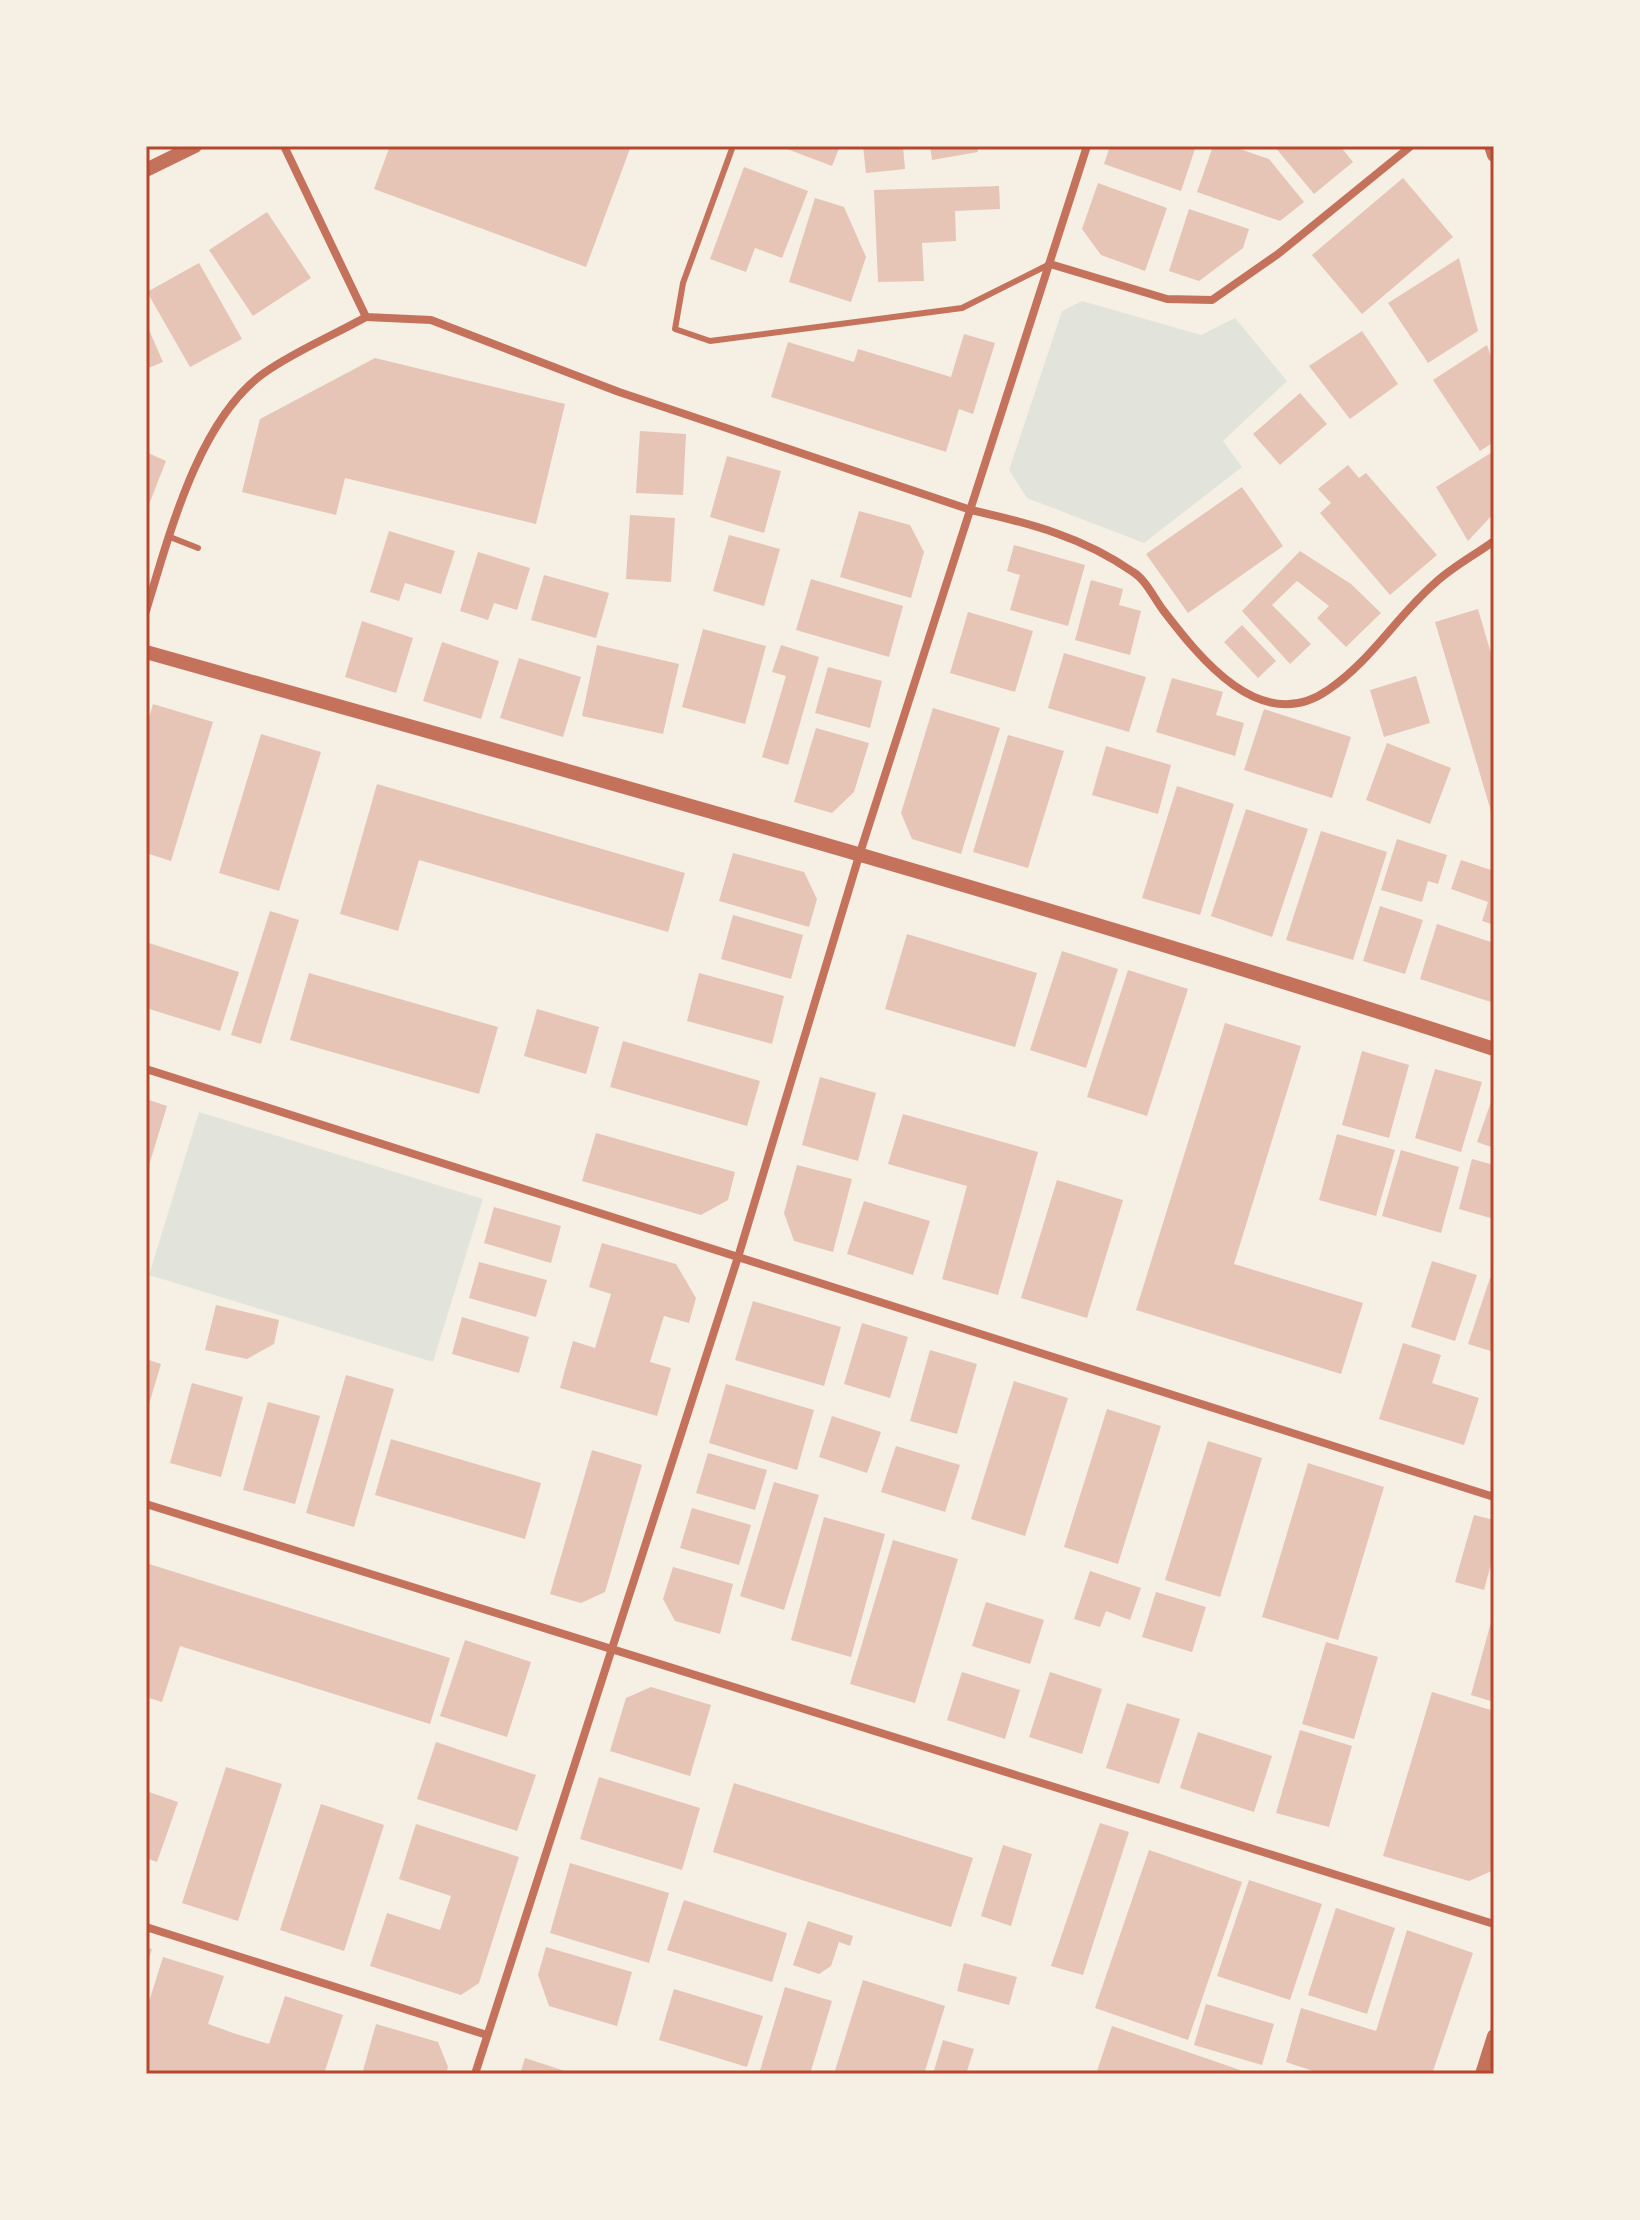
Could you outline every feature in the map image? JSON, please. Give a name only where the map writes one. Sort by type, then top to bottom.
[{"type":"street","points":[[146,170],[195,146]]},
{"type":"street","points":[[284,146],[366,317]]},
{"type":"street","points":[[475,2074],[739,1254],[859,856],[1087,146]]},
{"type":"street","points":[[1050,264],[1167,299],[1212,300],[1278,254],[1411,146]]},
{"type":"street","points":[[1491,146],[1494,155]]},
{"type":"street","points":[[146,611],[170,537],[206,444],[236,398],[263,373],[366,317],[431,320],[619,392],[971,510],[1029,523],[1088,543],[1137,574],[1195,651],[1232,686],[1269,704],[1298,703],[1326,692],[1353,670],[1435,583],[1494,541]]},
{"type":"street","points":[[146,652],[859,856],[1326,995],[1494,1049]]},
{"type":"street","points":[[146,1069],[739,1254],[1494,1497]]},
{"type":"street","points":[[146,1504],[1494,1924]]},
{"type":"street","points":[[146,1927],[487,2035]]},
{"type":"street","points":[[1482,2074],[1494,2036]]},
{"type":"lane","points":[[733,146],[683,283],[675,329],[710,341],[962,308],[1050,264]]},
{"type":"lane","points":[[170,537],[198,548]]},
{"type":"shaded area","points":[[1082,301],[1201,335],[1235,318],[1287,381],[1223,441],[1242,467],[1144,543],[1027,498],[1009,470],[1062,311]]},
{"type":"shaded area","points":[[199,1112],[483,1199],[433,1362],[149,1275]]},
{"type":"building","points":[[390,146],[631,146],[586,267],[374,189]]},
{"type":"building","points":[[779,146],[840,146],[832,166]]},
{"type":"building","points":[[863,146],[903,146],[905,169],[866,173]]},
{"type":"building","points":[[930,146],[977,146],[978,152],[932,160]]},
{"type":"building","points":[[1110,146],[1196,146],[1181,191],[1104,164]]},
{"type":"building","points":[[1213,146],[1231,146],[1269,159],[1304,202],[1280,221],[1197,192]]},
{"type":"building","points":[[1274,146],[1340,146],[1353,162],[1314,194]]},
{"type":"building","points":[[744,167],[808,191],[782,258],[755,248],[746,272],[710,259]]},
{"type":"building","points":[[1403,178],[1453,237],[1362,314],[1312,255]]},
{"type":"building","points":[[1098,183],[1167,208],[1145,271],[1101,255],[1082,229]]},
{"type":"building","points":[[999,186],[1000,209],[955,211],[956,241],[922,243],[924,281],[878,282],[874,190]]},
{"type":"building","points":[[815,198],[844,207],[866,257],[851,302],[789,282]]},
{"type":"building","points":[[1189,209],[1249,229],[1243,248],[1199,281],[1169,271]]},
{"type":"building","points":[[267,212],[311,278],[253,316],[209,250]]},
{"type":"building","points":[[1459,258],[1478,331],[1428,363],[1388,303]]},
{"type":"building","points":[[199,263],[242,339],[190,367],[147,292]]},
{"type":"building","points":[[146,323],[163,362],[146,369]]},
{"type":"building","points":[[1362,331],[1398,384],[1350,419],[1309,366]]},
{"type":"building","points":[[964,334],[995,343],[973,414],[959,409],[946,452],[771,397],[788,342],[854,362],[858,349],[951,377]]},
{"type":"building","points":[[1487,345],[1494,366],[1494,442],[1480,451],[1433,380]]},
{"type":"building","points":[[375,358],[565,404],[536,524],[345,478],[336,515],[242,492],[260,419]]},
{"type":"building","points":[[1300,393],[1327,424],[1280,465],[1253,434]]},
{"type":"building","points":[[640,431],[686,434],[683,495],[636,493]]},
{"type":"building","points":[[1494,451],[1494,513],[1468,541],[1436,487]]},
{"type":"building","points":[[146,452],[166,461],[146,512]]},
{"type":"building","points":[[727,456],[781,471],[764,533],[710,517]]},
{"type":"building","points":[[1348,465],[1359,478],[1366,473],[1437,555],[1390,595],[1320,513],[1331,503],[1318,489]]},
{"type":"building","points":[[1242,487],[1283,546],[1188,613],[1146,554]]},
{"type":"building","points":[[859,511],[910,525],[924,552],[911,598],[840,577]]},
{"type":"building","points":[[630,515],[675,518],[671,582],[626,579]]},
{"type":"building","points":[[389,531],[455,551],[441,594],[405,583],[399,601],[370,592]]},
{"type":"building","points":[[729,535],[780,549],[764,606],[713,591]]},
{"type":"building","points":[[1014,545],[1085,565],[1068,626],[1010,610],[1020,575],[1007,571]]},
{"type":"building","points":[[1300,551],[1351,584],[1381,613],[1346,647],[1317,618],[1329,606],[1297,581],[1272,605],[1311,644],[1290,664],[1242,611]]},
{"type":"building","points":[[478,552],[530,568],[517,610],[494,603],[488,620],[460,611]]},
{"type":"building","points":[[544,575],[609,593],[596,638],[531,620]]},
{"type":"building","points":[[811,579],[903,606],[889,657],[796,630]]},
{"type":"building","points":[[1091,580],[1123,589],[1119,605],[1141,611],[1130,655],[1075,640]]},
{"type":"building","points":[[1478,609],[1494,664],[1493,818],[1435,622]]},
{"type":"building","points":[[968,612],[1033,631],[1015,692],[950,673]]},
{"type":"building","points":[[362,621],[413,638],[396,693],[345,677]]},
{"type":"building","points":[[1242,625],[1276,661],[1258,678],[1224,642]]},
{"type":"building","points":[[703,629],[766,646],[745,724],[682,707]]},
{"type":"building","points":[[442,642],[499,661],[481,719],[423,701]]},
{"type":"building","points":[[597,645],[679,664],[663,734],[582,716]]},
{"type":"building","points":[[781,645],[819,657],[788,765],[762,757],[786,676],[772,672]]},
{"type":"building","points":[[1064,653],[1146,677],[1129,732],[1048,708]]},
{"type":"building","points":[[519,658],[581,677],[563,737],[500,718]]},
{"type":"building","points":[[828,667],[882,681],[870,728],[815,713]]},
{"type":"building","points":[[1416,676],[1430,723],[1384,737],[1370,690]]},
{"type":"building","points":[[1172,678],[1223,692],[1216,715],[1244,723],[1235,756],[1156,732]]},
{"type":"building","points":[[153,704],[213,722],[171,861],[146,853],[146,729]]},
{"type":"building","points":[[933,708],[1000,728],[961,854],[912,839],[901,813]]},
{"type":"building","points":[[1264,709],[1351,737],[1332,798],[1244,770]]},
{"type":"building","points":[[816,728],[869,743],[854,792],[832,813],[794,802]]},
{"type":"building","points":[[261,734],[321,752],[279,891],[219,873]]},
{"type":"building","points":[[1008,735],[1064,751],[1028,868],[973,852]]},
{"type":"building","points":[[1387,743],[1451,768],[1430,824],[1366,800]]},
{"type":"building","points":[[1106,746],[1171,765],[1158,814],[1092,795]]},
{"type":"building","points":[[377,784],[685,873],[668,932],[419,860],[398,931],[340,914]]},
{"type":"building","points":[[1177,786],[1234,804],[1200,915],[1142,898]]},
{"type":"building","points":[[1246,809],[1308,829],[1272,937],[1211,916]]},
{"type":"building","points":[[1321,831],[1387,852],[1353,960],[1286,940]]},
{"type":"building","points":[[1397,839],[1447,855],[1438,884],[1428,881],[1422,902],[1381,890]]},
{"type":"building","points":[[733,853],[804,872],[817,899],[809,927],[719,901]]},
{"type":"building","points":[[1461,860],[1494,871],[1494,925],[1482,921],[1488,902],[1451,889]]},
{"type":"building","points":[[1380,906],[1423,920],[1405,974],[1363,961]]},
{"type":"building","points":[[270,911],[299,920],[261,1044],[231,1035]]},
{"type":"building","points":[[733,915],[803,935],[791,979],[721,959]]},
{"type":"building","points":[[1437,924],[1494,943],[1494,1003],[1420,979]]},
{"type":"building","points":[[907,934],[1037,973],[1015,1047],[885,1009]]},
{"type":"building","points":[[146,942],[239,972],[220,1031],[146,1008]]},
{"type":"building","points":[[1062,951],[1118,969],[1086,1068],[1030,1050]]},
{"type":"building","points":[[1128,970],[1188,989],[1147,1116],[1087,1097]]},
{"type":"building","points":[[309,973],[498,1027],[479,1094],[290,1040]]},
{"type":"building","points":[[699,973],[784,996],[772,1044],[687,1021]]},
{"type":"building","points":[[537,1009],[599,1027],[586,1074],[524,1056]]},
{"type":"building","points":[[1225,1023],[1301,1046],[1234,1264],[1363,1303],[1341,1374],[1136,1310]]},
{"type":"building","points":[[623,1041],[760,1081],[747,1126],[610,1087]]},
{"type":"building","points":[[1362,1051],[1409,1065],[1389,1138],[1342,1125]]},
{"type":"building","points":[[1435,1069],[1482,1082],[1461,1152],[1415,1138]]},
{"type":"building","points":[[820,1077],[876,1093],[858,1161],[802,1145]]},
{"type":"building","points":[[1494,1093],[1494,1148],[1477,1142]]},
{"type":"building","points":[[146,1099],[167,1106],[147,1172],[146,1172]]},
{"type":"building","points":[[903,1114],[1038,1152],[998,1295],[942,1279],[967,1186],[888,1164]]},
{"type":"building","points":[[596,1133],[735,1172],[728,1200],[701,1215],[582,1181]]},
{"type":"building","points":[[1337,1134],[1395,1150],[1376,1216],[1319,1200]]},
{"type":"building","points":[[1401,1150],[1459,1167],[1441,1233],[1382,1216]]},
{"type":"building","points":[[1472,1159],[1494,1165],[1494,1219],[1459,1209]]},
{"type":"building","points":[[797,1165],[852,1179],[833,1252],[794,1241],[784,1213]]},
{"type":"building","points":[[1057,1180],[1123,1200],[1087,1318],[1021,1298]]},
{"type":"building","points":[[864,1201],[930,1221],[913,1275],[847,1254]]},
{"type":"building","points":[[494,1207],[561,1226],[551,1263],[484,1243]]},
{"type":"building","points":[[602,1243],[676,1264],[696,1298],[689,1323],[664,1316],[650,1362],[671,1368],[657,1416],[560,1388],[573,1341],[595,1348],[611,1294],[589,1287]]},
{"type":"building","points":[[1432,1261],[1477,1275],[1455,1341],[1411,1327]]},
{"type":"building","points":[[479,1262],[547,1280],[536,1317],[469,1298]]},
{"type":"building","points":[[1490,1278],[1494,1279],[1494,1352],[1468,1344]]},
{"type":"building","points":[[753,1301],[841,1327],[824,1386],[735,1360]]},
{"type":"building","points":[[216,1305],[279,1320],[274,1344],[247,1359],[205,1350]]},
{"type":"building","points":[[462,1317],[529,1337],[519,1373],[452,1354]]},
{"type":"building","points":[[862,1323],[908,1337],[890,1398],[844,1384]]},
{"type":"building","points":[[1403,1343],[1441,1355],[1432,1383],[1479,1398],[1464,1445],[1379,1419]]},
{"type":"building","points":[[930,1350],[977,1364],[957,1434],[910,1421]]},
{"type":"building","points":[[146,1359],[161,1364],[147,1411],[146,1411]]},
{"type":"building","points":[[346,1375],[394,1389],[354,1527],[306,1513]]},
{"type":"building","points":[[1014,1381],[1068,1398],[1025,1536],[971,1519]]},
{"type":"building","points":[[192,1383],[243,1397],[221,1477],[170,1463]]},
{"type":"building","points":[[726,1384],[814,1410],[797,1470],[709,1443]]},
{"type":"building","points":[[268,1402],[320,1416],[295,1504],[243,1490]]},
{"type":"building","points":[[1107,1409],[1161,1426],[1118,1564],[1064,1547]]},
{"type":"building","points":[[832,1416],[881,1432],[867,1473],[819,1457]]},
{"type":"building","points":[[391,1439],[541,1483],[525,1539],[375,1495]]},
{"type":"building","points":[[1208,1441],[1262,1458],[1220,1597],[1165,1580]]},
{"type":"building","points":[[896,1446],[960,1465],[945,1512],[881,1492]]},
{"type":"building","points":[[592,1450],[642,1465],[605,1592],[581,1603],[550,1594]]},
{"type":"building","points":[[708,1453],[767,1470],[755,1510],[696,1493]]},
{"type":"building","points":[[1308,1463],[1384,1487],[1338,1640],[1262,1617]]},
{"type":"building","points":[[774,1482],[819,1495],[784,1610],[740,1596]]},
{"type":"building","points":[[692,1508],[751,1525],[739,1565],[680,1548]]},
{"type":"building","points":[[1474,1515],[1494,1520],[1494,1553],[1484,1590],[1455,1582]]},
{"type":"building","points":[[824,1517],[885,1534],[851,1657],[791,1640]]},
{"type":"building","points":[[893,1540],[958,1559],[915,1703],[850,1684]]},
{"type":"building","points":[[146,1563],[450,1658],[430,1724],[180,1646],[162,1702],[146,1697]]},
{"type":"building","points":[[673,1567],[733,1584],[720,1634],[675,1621],[663,1599]]},
{"type":"building","points":[[1090,1571],[1141,1588],[1130,1620],[1106,1611],[1100,1627],[1074,1619]]},
{"type":"building","points":[[1156,1592],[1206,1607],[1192,1652],[1142,1637]]},
{"type":"building","points":[[986,1602],[1044,1620],[1030,1664],[972,1646]]},
{"type":"building","points":[[1494,1615],[1494,1702],[1471,1695]]},
{"type":"building","points":[[465,1640],[531,1662],[507,1737],[440,1716]]},
{"type":"building","points":[[1326,1642],[1378,1657],[1354,1739],[1302,1724]]},
{"type":"building","points":[[962,1672],[1020,1690],[1005,1739],[947,1720]]},
{"type":"building","points":[[1050,1672],[1102,1689],[1082,1754],[1029,1737]]},
{"type":"building","points":[[651,1687],[711,1705],[690,1776],[610,1751],[626,1698]]},
{"type":"building","points":[[1432,1692],[1494,1711],[1494,1870],[1469,1881],[1383,1856]]},
{"type":"building","points":[[1127,1703],[1180,1719],[1159,1784],[1106,1768]]},
{"type":"building","points":[[1300,1730],[1352,1746],[1329,1827],[1276,1813]]},
{"type":"building","points":[[1198,1732],[1272,1756],[1254,1812],[1180,1788]]},
{"type":"building","points":[[436,1742],[536,1775],[517,1831],[417,1799]]},
{"type":"building","points":[[226,1767],[282,1784],[238,1921],[182,1903]]},
{"type":"building","points":[[599,1777],[700,1808],[682,1870],[580,1839]]},
{"type":"building","points":[[734,1783],[973,1858],[951,1927],[713,1852]]},
{"type":"building","points":[[146,1791],[178,1802],[157,1862],[146,1858]]},
{"type":"building","points":[[321,1804],[384,1825],[344,1951],[280,1930]]},
{"type":"building","points":[[1100,1823],[1129,1832],[1083,1975],[1051,1966]]},
{"type":"building","points":[[416,1824],[519,1857],[479,1983],[461,1995],[370,1966],[387,1913],[440,1930],[451,1896],[399,1879]]},
{"type":"building","points":[[1003,1845],[1032,1854],[1011,1926],[981,1916]]},
{"type":"building","points":[[1149,1850],[1242,1882],[1188,2040],[1095,2008]]},
{"type":"building","points":[[570,1863],[669,1893],[649,1963],[550,1933]]},
{"type":"building","points":[[1249,1880],[1322,1904],[1290,2000],[1217,1976]]},
{"type":"building","points":[[684,1900],[787,1933],[772,1982],[667,1950]]},
{"type":"building","points":[[1336,1908],[1395,1928],[1367,2014],[1308,1995]]},
{"type":"building","points":[[808,1921],[853,1936],[850,1946],[839,1942],[831,1966],[819,1974],[793,1965]]},
{"type":"building","points":[[1407,1930],[1473,1953],[1432,2074],[1322,2074],[1286,2062],[1301,2008],[1376,2031]]},
{"type":"building","points":[[146,1947],[152,1949],[147,1966],[146,1966]]},
{"type":"building","points":[[546,1947],[632,1972],[617,2026],[549,2006],[538,1975]]},
{"type":"building","points":[[163,1957],[224,1976],[208,2024],[236,2034],[269,2044],[285,1996],[343,2015],[324,2074],[146,2074],[146,2011]]},
{"type":"building","points":[[964,1963],[1017,1977],[1009,2005],[957,1991]]},
{"type":"building","points":[[863,1980],[945,2006],[924,2074],[834,2074]]},
{"type":"building","points":[[785,1987],[832,2001],[810,2074],[759,2074]]},
{"type":"building","points":[[674,1989],[763,2016],[747,2067],[659,2040]]},
{"type":"building","points":[[1206,2004],[1274,2024],[1262,2065],[1194,2045]]},
{"type":"building","points":[[376,2024],[438,2042],[448,2067],[446,2074],[362,2074]]},
{"type":"building","points":[[1112,2026],[1240,2070],[1239,2074],[1096,2074]]},
{"type":"building","points":[[943,2040],[974,2049],[966,2074],[933,2074]]},
{"type":"building","points":[[525,2058],[571,2073],[520,2074]]}]
